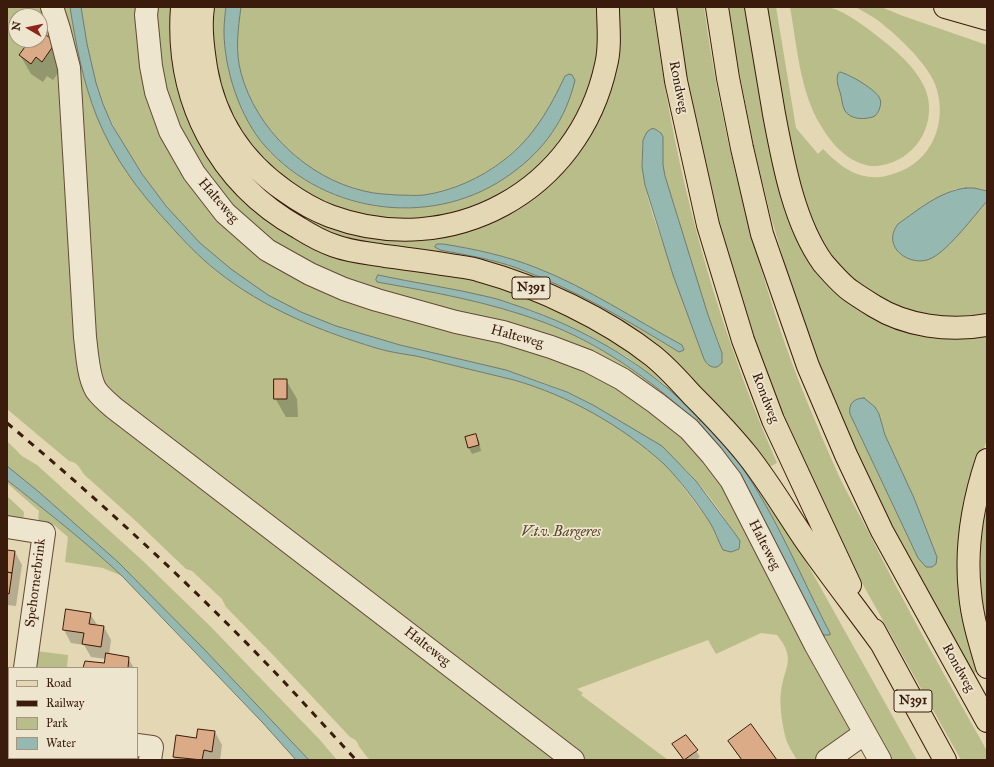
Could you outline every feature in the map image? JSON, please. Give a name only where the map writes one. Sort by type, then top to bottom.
[{"type":"main road","name":"N391","points":[[182,7],[181,19],[184,64],[192,97],[203,129],[218,155],[235,177],[257,200],[279,217],[310,235],[335,246],[365,253],[480,270],[536,290],[576,308],[620,333],[653,356],[678,379],[720,424],[748,457],[810,546],[881,643]]},
{"type":"main road","points":[[202,7],[201,20],[205,60],[210,86],[223,120],[233,139],[253,164],[276,184],[303,203],[329,216],[358,225],[390,229],[419,230],[465,221],[498,208],[535,184],[571,147],[586,123],[598,95],[607,64],[609,44],[608,7]]},
{"type":"main road","name":"Rondweg","points":[[665,7],[676,81],[708,225],[744,340],[773,420],[846,578],[945,760]]},
{"type":"main road","name":"Rondweg","points":[[717,7],[728,78],[742,148],[762,234],[808,366],[846,455],[882,532],[987,721]]},
{"type":"main road","points":[[756,7],[778,138],[793,197],[805,230],[824,263],[849,290],[887,314],[907,321],[948,328],[972,328],[987,325]]},
{"type":"main road","points":[[945,7],[987,19]]},
{"type":"main road","points":[[987,460],[979,485],[972,520],[969,556],[970,593],[987,667]]},
{"type":"street","name":"Halteweg","points":[[52,7],[69,68],[85,337],[88,364],[95,388],[114,408],[573,760]]},
{"type":"street","name":"Halteweg","points":[[147,7],[146,15],[152,72],[156,92],[170,131],[194,173],[225,213],[267,250],[310,274],[344,289],[377,300],[449,320],[503,332],[566,352],[622,379],[656,403],[683,425],[712,455],[731,480],[815,644],[880,760]]},
{"type":"street","name":"Spehornerbrink","points":[[7,527],[44,533],[25,667]]},
{"type":"street","points":[[827,760],[865,733]]},
{"type":"street","points":[[138,745],[152,748],[150,760]]},
{"type":"green space","points":[[825,6],[843,13],[863,25],[887,44],[913,69],[926,91],[929,103],[929,114],[927,126],[922,136],[916,146],[908,154],[887,164],[871,166],[859,163],[852,159],[829,139],[808,99],[800,68],[790,7]],"holes":[[[849,75],[877,95],[848,113],[845,110],[837,79]]]},
{"type":"green space","name":"V.t.v. Bargeres","points":[[7,7],[70,7],[77,49],[84,77],[92,104],[103,132],[119,160],[157,211],[191,248],[217,271],[253,296],[273,307],[313,326],[355,342],[514,380],[555,394],[594,413],[630,437],[668,468],[709,521],[723,550],[736,535],[707,494],[694,478],[682,467],[668,455],[628,427],[588,402],[543,382],[518,374],[392,343],[326,323],[285,305],[260,291],[220,261],[202,245],[168,208],[138,168],[110,120],[95,80],[81,7],[140,7],[149,86],[252,247],[554,356],[618,388],[671,425],[720,479],[850,725],[849,734],[813,760],[797,760],[786,739],[781,711],[781,692],[788,657],[783,644],[777,635],[761,633],[716,654],[708,640],[577,689],[583,693],[581,695],[668,760],[578,760],[87,376],[554,758],[552,760],[370,760],[356,741],[350,737],[226,607],[222,599],[192,571],[186,569],[85,475],[78,465],[69,461],[7,409]]},
{"type":"green space","points":[[155,7],[174,7],[260,212],[487,280],[568,312],[651,365],[734,449],[799,549],[917,760],[888,760],[828,655],[671,404],[425,306],[304,264],[237,215],[187,147],[163,81]],"holes":[[[378,275],[489,297],[534,311],[564,324],[590,336],[627,357],[664,384],[693,419],[659,390],[622,363],[564,331],[523,315],[482,303],[377,282],[376,280]],[[750,492],[761,497],[830,633],[824,635],[819,630]]]},
{"type":"green space","points":[[208,7],[226,7],[224,28],[225,46],[230,77],[248,122],[265,146],[291,170],[321,189],[353,201],[387,207],[421,207],[455,201],[487,188],[517,169],[528,160],[546,140],[561,119],[575,80],[572,75],[565,76],[545,116],[525,141],[500,163],[486,172],[471,180],[440,192],[424,195],[397,195],[368,192],[343,184],[323,175],[304,163],[271,132],[248,94],[239,65],[237,40],[241,7],[602,7],[601,31],[594,83],[575,126],[517,189],[442,221],[350,216],[294,189],[247,144],[217,85]]},
{"type":"green space","points":[[614,7],[653,7],[659,52],[675,140],[695,227],[707,271],[740,369],[777,463],[765,469],[581,305],[332,239],[252,188],[196,33],[262,182],[426,237],[569,159]],"holes":[[[655,129],[661,133],[663,137],[663,165],[665,176],[712,327],[720,346],[722,357],[721,365],[704,359],[651,209],[645,183],[642,155],[643,140]],[[443,244],[503,256],[556,276],[593,294],[682,345],[684,350],[679,352],[640,328],[559,285],[498,262],[440,250]]]},
{"type":"green space","points":[[676,7],[704,7],[717,89],[745,212],[781,332],[808,404],[842,482],[912,616],[987,751],[987,760],[961,760],[857,574],[772,391],[747,318],[712,201],[681,47]]},
{"type":"green space","points":[[729,7],[749,7],[771,135],[840,293],[987,332],[987,439],[975,476],[979,671],[971,674],[891,529],[826,385],[790,282],[771,217],[753,143],[736,55]],"holes":[[[863,398],[875,407],[879,414],[885,435],[914,498],[937,557],[918,558],[850,414]]]},
{"type":"green space","points":[[761,7],[776,7],[796,128],[818,154],[823,149],[845,168],[865,176],[883,177],[891,175],[907,168],[918,160],[934,139],[940,112],[939,98],[935,84],[918,58],[892,32],[876,19],[856,7],[881,7],[987,45],[987,191],[981,189],[955,189],[929,203],[898,224],[894,231],[893,239],[899,253],[972,219],[987,201],[987,318],[970,321],[899,312],[832,264],[802,203]]},
{"type":"green space","points":[[7,441],[22,456],[37,465],[143,561],[211,627],[320,740],[337,760],[309,760],[203,648],[118,562],[39,492],[7,466]]},
{"type":"green space","points":[[7,480],[80,539],[122,576],[103,568],[65,562],[68,537],[54,525],[38,523],[39,511],[7,483]]},
{"type":"green space","points":[[987,482],[987,639],[979,609],[979,521]]},
{"type":"green space","points":[[7,496],[23,511],[23,521],[7,519]]},
{"type":"green space","points":[[36,651],[68,655],[67,667],[34,667]]},
{"type":"water","points":[[70,7],[81,7],[87,44],[96,83],[103,104],[112,125],[142,174],[166,206],[200,243],[231,269],[268,295],[301,312],[336,326],[400,345],[506,370],[567,392],[593,405],[662,446],[696,481],[740,541],[739,549],[731,552],[723,550],[709,521],[688,491],[670,470],[630,437],[594,413],[555,394],[514,380],[421,357],[381,349],[313,326],[253,296],[210,266],[185,242],[147,199],[119,160],[103,132],[92,104],[84,77],[77,49]]},
{"type":"water","points":[[226,7],[241,7],[238,32],[239,65],[248,94],[271,132],[304,163],[323,175],[343,184],[368,192],[397,195],[424,195],[456,187],[476,178],[495,167],[524,142],[547,111],[565,76],[569,74],[572,75],[575,80],[566,108],[544,144],[524,164],[512,173],[482,191],[450,202],[417,208],[384,207],[351,200],[319,188],[290,170],[265,146],[256,135],[241,107],[230,77],[225,46],[224,28]]},
{"type":"water","points":[[840,72],[862,83],[878,95],[881,101],[879,110],[875,116],[855,118],[845,111],[837,76]]},
{"type":"water","points":[[651,129],[655,129],[661,133],[663,137],[663,165],[665,176],[708,315],[722,353],[722,363],[717,367],[712,367],[704,359],[673,275],[645,185],[642,167],[643,140],[647,132]]},
{"type":"water","points":[[966,188],[987,191],[987,201],[939,254],[924,261],[915,261],[900,254],[895,248],[893,241],[893,233],[898,224],[921,207],[938,197]]},
{"type":"water","points":[[437,244],[467,248],[503,256],[556,276],[593,294],[682,345],[684,350],[679,352],[640,328],[559,285],[498,262],[440,250],[435,247]]},
{"type":"water","points":[[378,275],[493,298],[543,315],[568,326],[616,351],[638,366],[680,399],[699,418],[696,421],[693,419],[659,390],[622,363],[584,340],[564,331],[523,315],[482,303],[377,282],[376,280]]},
{"type":"water","points":[[860,398],[864,398],[875,407],[879,414],[885,435],[914,498],[937,557],[936,564],[932,567],[926,567],[918,558],[850,414],[852,402]]},
{"type":"water","points":[[702,419],[723,442],[759,493],[789,549],[830,635],[824,635],[819,630],[750,492],[698,423]]},
{"type":"water","points":[[7,466],[39,492],[118,562],[203,648],[309,760],[296,760],[262,722],[122,576],[80,539],[7,480]]},
{"type":"building","points":[[48,36],[56,42],[42,62],[36,57],[31,64],[19,55],[24,48],[48,48]]},
{"type":"building","points":[[274,379],[287,379],[287,399],[274,399]]},
{"type":"building","points":[[476,434],[479,445],[468,448],[465,437]]},
{"type":"building","points":[[7,550],[15,551],[12,573],[7,572]]},
{"type":"building","points":[[7,572],[12,573],[9,594],[7,593]]},
{"type":"building","points":[[66,609],[91,613],[89,624],[104,626],[101,647],[82,644],[84,633],[63,630]]},
{"type":"building","points":[[106,653],[129,657],[128,667],[83,667],[85,661],[104,663]]},
{"type":"building","points":[[751,724],[777,760],[742,760],[728,741]]},
{"type":"building","points":[[198,729],[215,731],[212,752],[204,750],[202,760],[173,757],[176,735],[196,738]]},
{"type":"building","points":[[686,735],[698,750],[684,760],[672,744]]},
{"type":"building","points":[[7,754],[8,759],[26,759],[26,760],[7,760]]},
{"type":"railway","points":[[7,423],[116,518],[221,617],[255,651],[356,760]]}]
